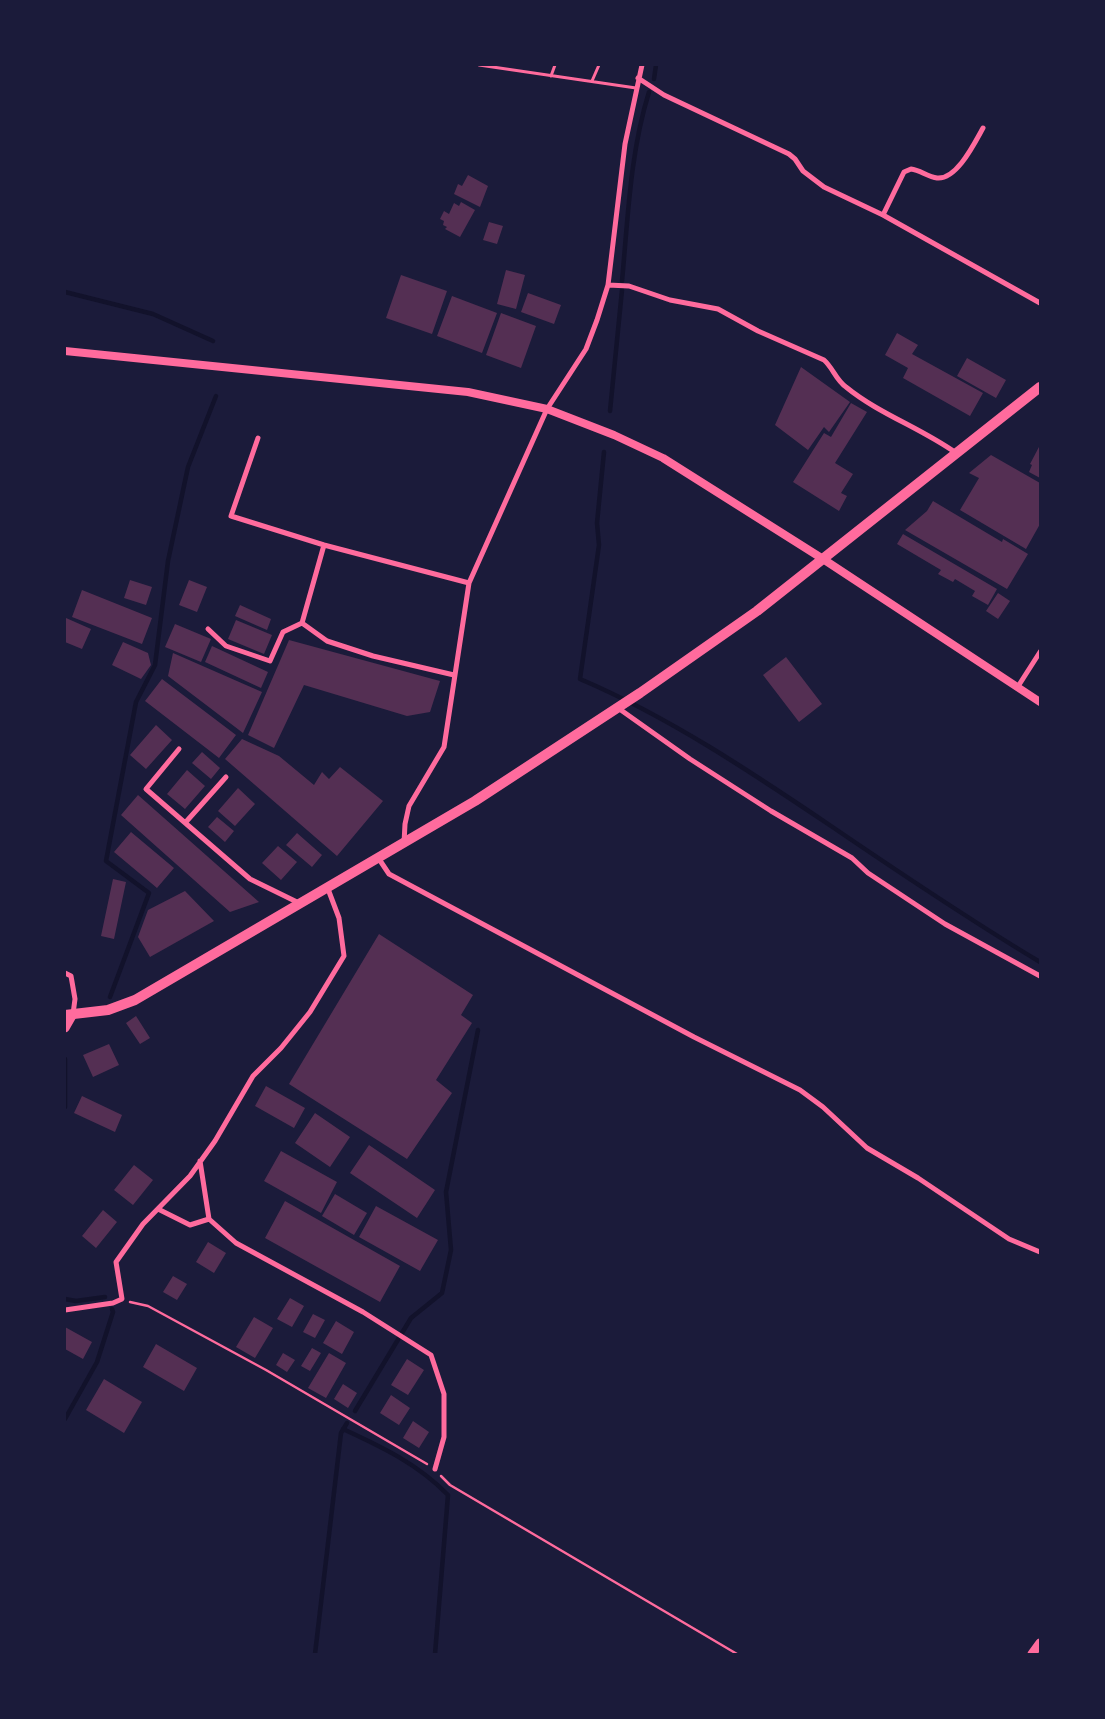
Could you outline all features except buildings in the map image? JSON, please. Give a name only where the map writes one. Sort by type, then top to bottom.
[{"type":"highway","points":[[69,1014],[108,1010],[135,1000],[328,889],[475,801],[640,693],[742,622],[1040,387]]},
{"type":"main road","points":[[65,1028],[69,1014]]},
{"type":"main road","points":[[1032,1654],[1040,1643]]},
{"type":"street","points":[[404,844],[405,824],[409,806],[444,747],[469,583],[547,409],[586,349],[608,285],[625,144],[642,65]]},
{"type":"street","points":[[638,78],[664,95],[788,154],[795,159],[803,172],[824,187],[883,215],[1040,303]]},
{"type":"street","points":[[883,215],[904,172],[911,169],[936,178],[948,176],[965,158],[983,128]]},
{"type":"street","points":[[608,285],[629,286],[670,300],[718,309],[758,331],[824,360],[840,382],[856,395],[938,440],[956,454]]},
{"type":"street","points":[[65,351],[468,392],[547,409],[614,435],[663,458],[823,559],[1040,702]]},
{"type":"street","points":[[258,438],[231,516],[324,545],[469,583]]},
{"type":"street","points":[[208,630],[226,646],[270,661],[284,632],[302,623],[324,545]]},
{"type":"street","points":[[302,623],[327,641],[373,656],[454,675]]},
{"type":"street","points":[[1017,688],[1040,652]]},
{"type":"street","points":[[620,706],[690,760],[771,811],[852,858],[868,873],[945,924],[1040,976]]},
{"type":"street","points":[[179,748],[146,789],[250,879],[302,904]]},
{"type":"street","points":[[185,823],[226,777]]},
{"type":"street","points":[[379,859],[390,874],[694,1037],[800,1090],[823,1107],[867,1148],[918,1178],[1009,1239],[1040,1252]]},
{"type":"street","points":[[65,1310],[113,1303],[122,1299],[116,1262],[143,1224],[190,1176],[253,1076],[281,1048],[310,1012],[344,956],[339,918],[328,889]]},
{"type":"street","points":[[65,973],[70,976],[73,987],[69,1014]]},
{"type":"street","points":[[200,1161],[210,1219],[236,1243],[363,1312],[431,1355],[444,1394],[444,1437],[435,1469]]},
{"type":"street","points":[[158,1209],[190,1225],[210,1219]]},
{"type":"lane","points":[[480,65],[636,88]]},
{"type":"lane","points":[[551,76],[555,65]]},
{"type":"lane","points":[[592,81],[599,65]]},
{"type":"waterway","points":[[654,79],[656,65]]},
{"type":"waterway","points":[[622,281],[634,162],[649,92]]},
{"type":"waterway","points":[[610,411],[622,290]]},
{"type":"waterway","points":[[65,292],[153,314],[213,341]]},
{"type":"waterway","points":[[110,997],[149,893],[106,861],[136,702],[155,665],[168,561],[188,467],[216,396]]},
{"type":"waterway","points":[[604,452],[597,523],[599,545],[580,679],[646,710],[709,746],[960,912],[1040,962]]},
{"type":"waterway","points":[[355,1411],[411,1318],[442,1293],[451,1250],[446,1192],[478,1030]]},
{"type":"waterway","points":[[65,1059],[65,1107]]},
{"type":"waterway","points":[[65,1299],[76,1301],[105,1297]]},
{"type":"waterway","points":[[65,1419],[97,1362],[113,1312],[112,1309]]},
{"type":"waterway","points":[[315,1654],[341,1433],[347,1423]]},
{"type":"waterway","points":[[343,1429],[412,1465],[448,1495],[435,1654]]}]
